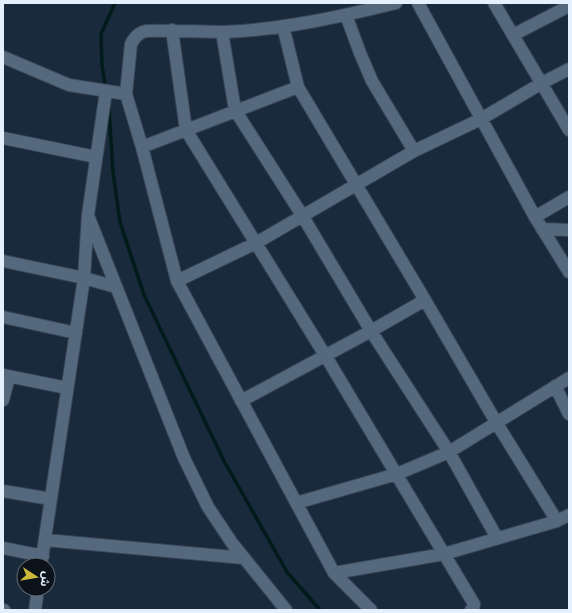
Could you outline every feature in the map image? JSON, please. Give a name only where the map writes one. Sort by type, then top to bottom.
[{"type":"street","points":[[371,610],[334,573],[177,281],[142,147],[123,94],[131,44],[134,37],[140,32],[146,30],[222,32],[283,26],[346,15],[396,3]]},
{"type":"street","points":[[418,3],[535,217],[569,272]]},
{"type":"street","points":[[494,3],[569,130]]},
{"type":"street","points":[[513,35],[569,6]]},
{"type":"street","points":[[346,15],[360,54],[372,81],[414,151]]},
{"type":"street","points":[[283,26],[298,87],[496,422],[557,521]]},
{"type":"street","points":[[172,30],[186,130],[397,474],[474,604],[473,609],[471,610]]},
{"type":"street","points":[[222,32],[235,110],[302,215],[371,331],[449,452],[497,538]]},
{"type":"street","points":[[3,57],[69,85],[103,94],[123,94]]},
{"type":"street","points":[[177,281],[256,243],[414,151],[481,119],[569,69]]},
{"type":"street","points":[[142,147],[298,87]]},
{"type":"street","points":[[42,557],[84,278],[88,215],[103,94]]},
{"type":"street","points":[[3,138],[96,157]]},
{"type":"street","points":[[535,217],[569,197]]},
{"type":"street","points":[[88,215],[184,458],[208,507],[232,543],[286,610]]},
{"type":"street","points":[[542,229],[569,230]]},
{"type":"street","points":[[3,261],[84,278],[116,287]]},
{"type":"street","points":[[241,401],[425,300]]},
{"type":"street","points":[[3,317],[76,333]]},
{"type":"street","points":[[3,400],[6,376],[68,388]]},
{"type":"street","points":[[296,503],[397,474],[449,452],[569,378]]},
{"type":"street","points":[[555,386],[569,414]]},
{"type":"street","points":[[3,491],[51,499]]},
{"type":"street","points":[[334,573],[444,554],[557,521],[569,515]]},
{"type":"street","points":[[45,540],[244,558]]},
{"type":"street","points":[[3,548],[32,557]]},
{"type":"street","points":[[35,610],[37,597]]},
{"type":"waterway","points":[[106,89],[102,66],[101,34],[115,3]]},
{"type":"waterway","points":[[109,109],[113,172],[120,222],[144,295],[224,461],[287,572],[320,610]]}]
